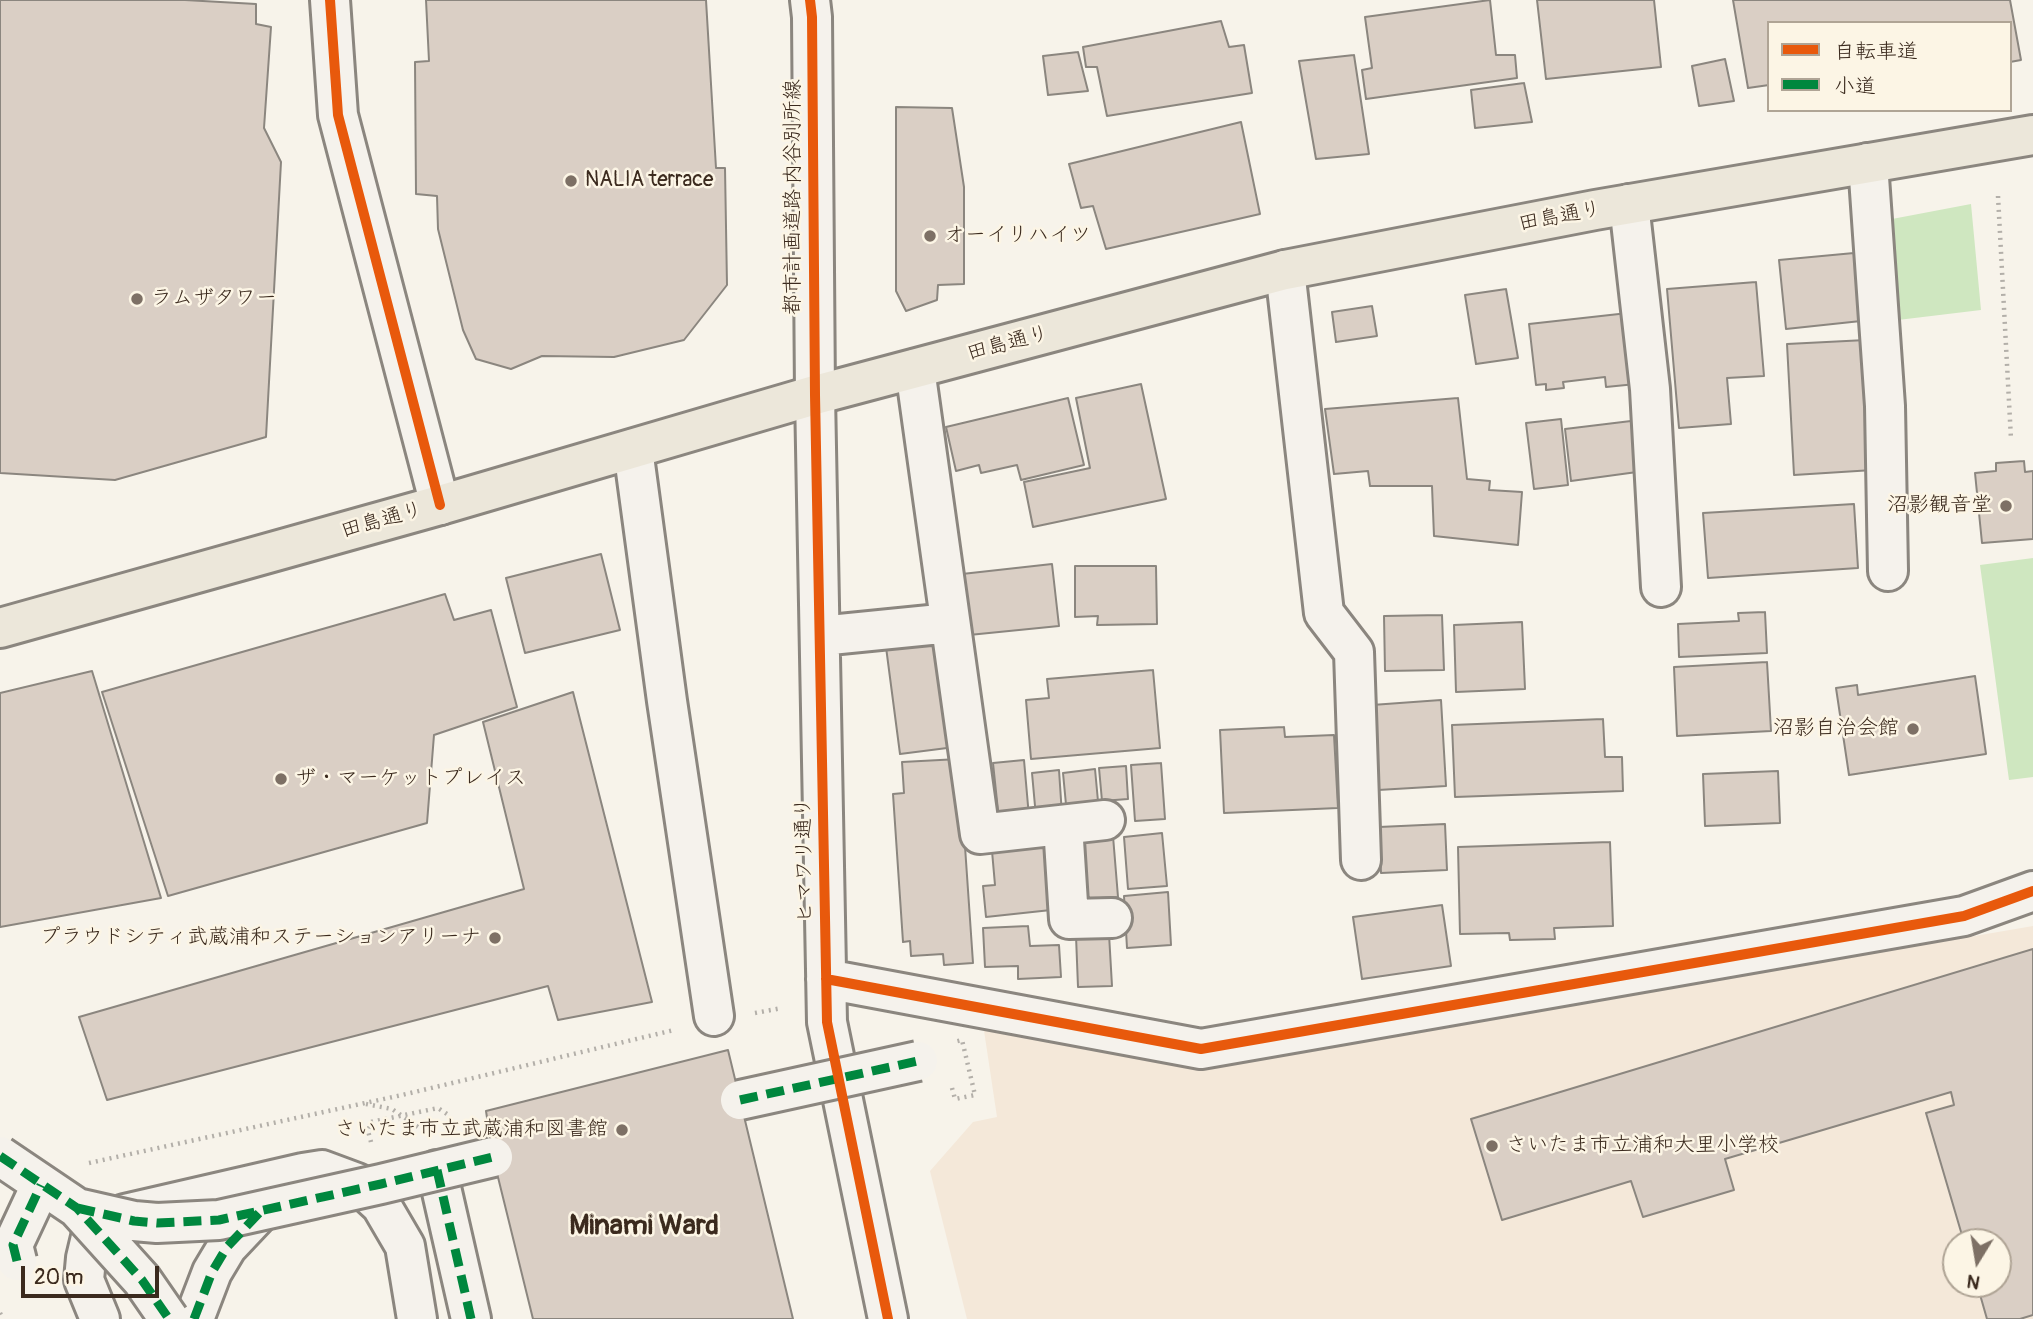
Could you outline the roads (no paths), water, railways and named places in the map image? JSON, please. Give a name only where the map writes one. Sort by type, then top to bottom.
[{"type":"main road","name":"田島通り","points":[[0,628],[440,505],[815,395],[1285,270],[1629,204],[2033,135]]},
{"type":"street","points":[[330,0],[338,115],[440,505]]},
{"type":"street","name":"都市計画道路 内谷別所線","points":[[810,0],[813,30],[815,395]]},
{"type":"street","points":[[1868,163],[1885,406],[1888,571]]},
{"type":"street","points":[[1629,204],[1650,389],[1661,587]]},
{"type":"street","points":[[1285,270],[1324,613],[1354,652],[1361,860]]},
{"type":"street","points":[[915,369],[980,834],[1105,820]]},
{"type":"street","name":"ヒマワリ通り","points":[[815,395],[827,1022],[888,1319]]},
{"type":"street","points":[[633,449],[675,755],[732,1015]]},
{"type":"street","points":[[820,636],[950,623]]},
{"type":"street","points":[[1063,825],[1055,921],[1112,918]]},
{"type":"street","points":[[826,979],[1201,1049],[1964,916],[2033,891]]},
{"type":"street","points":[[740,1100],[918,1061]]},
{"type":"street","points":[[54,1196],[134,1221],[157,1223],[219,1220],[493,1157]]},
{"type":"street","points":[[0,1158],[54,1196],[142,1280],[169,1319]]},
{"type":"street","points":[[54,1196],[64,1208],[92,1217],[128,1213],[322,1170],[357,1183],[381,1205],[405,1246],[417,1319]]},
{"type":"street","points":[[437,1170],[471,1319]]},
{"type":"street","points":[[17,1261],[13,1245],[54,1196]]},
{"type":"street","points":[[194,1319],[204,1289],[226,1247],[260,1212]]},
{"type":"street","points":[[100,1319],[84,1280],[91,1237],[104,1224],[128,1213]]},
{"type":"place","name":"NALIA terrace","points":[[571,181]]},
{"type":"place","name":"オーイリハイツ","points":[[930,236]]},
{"type":"place","name":"ラムザタワー","points":[[137,299]]},
{"type":"place","name":"沼影観音堂","points":[[2006,506]]},
{"type":"place","name":"沼影自治会館","points":[[1913,729]]},
{"type":"place","name":"ザ・マーケットプレイス","points":[[281,779]]},
{"type":"place","name":"プラウドシティ武蔵浦和ステーションアリーナ","points":[[495,938]]},
{"type":"place","name":"さいたま市立武蔵浦和図書館","points":[[622,1130]]},
{"type":"place","name":"さいたま市立浦和大里小学校","points":[[1492,1146]]},
{"type":"district","name":"Minami Ward","points":[[644,1227]]}]
